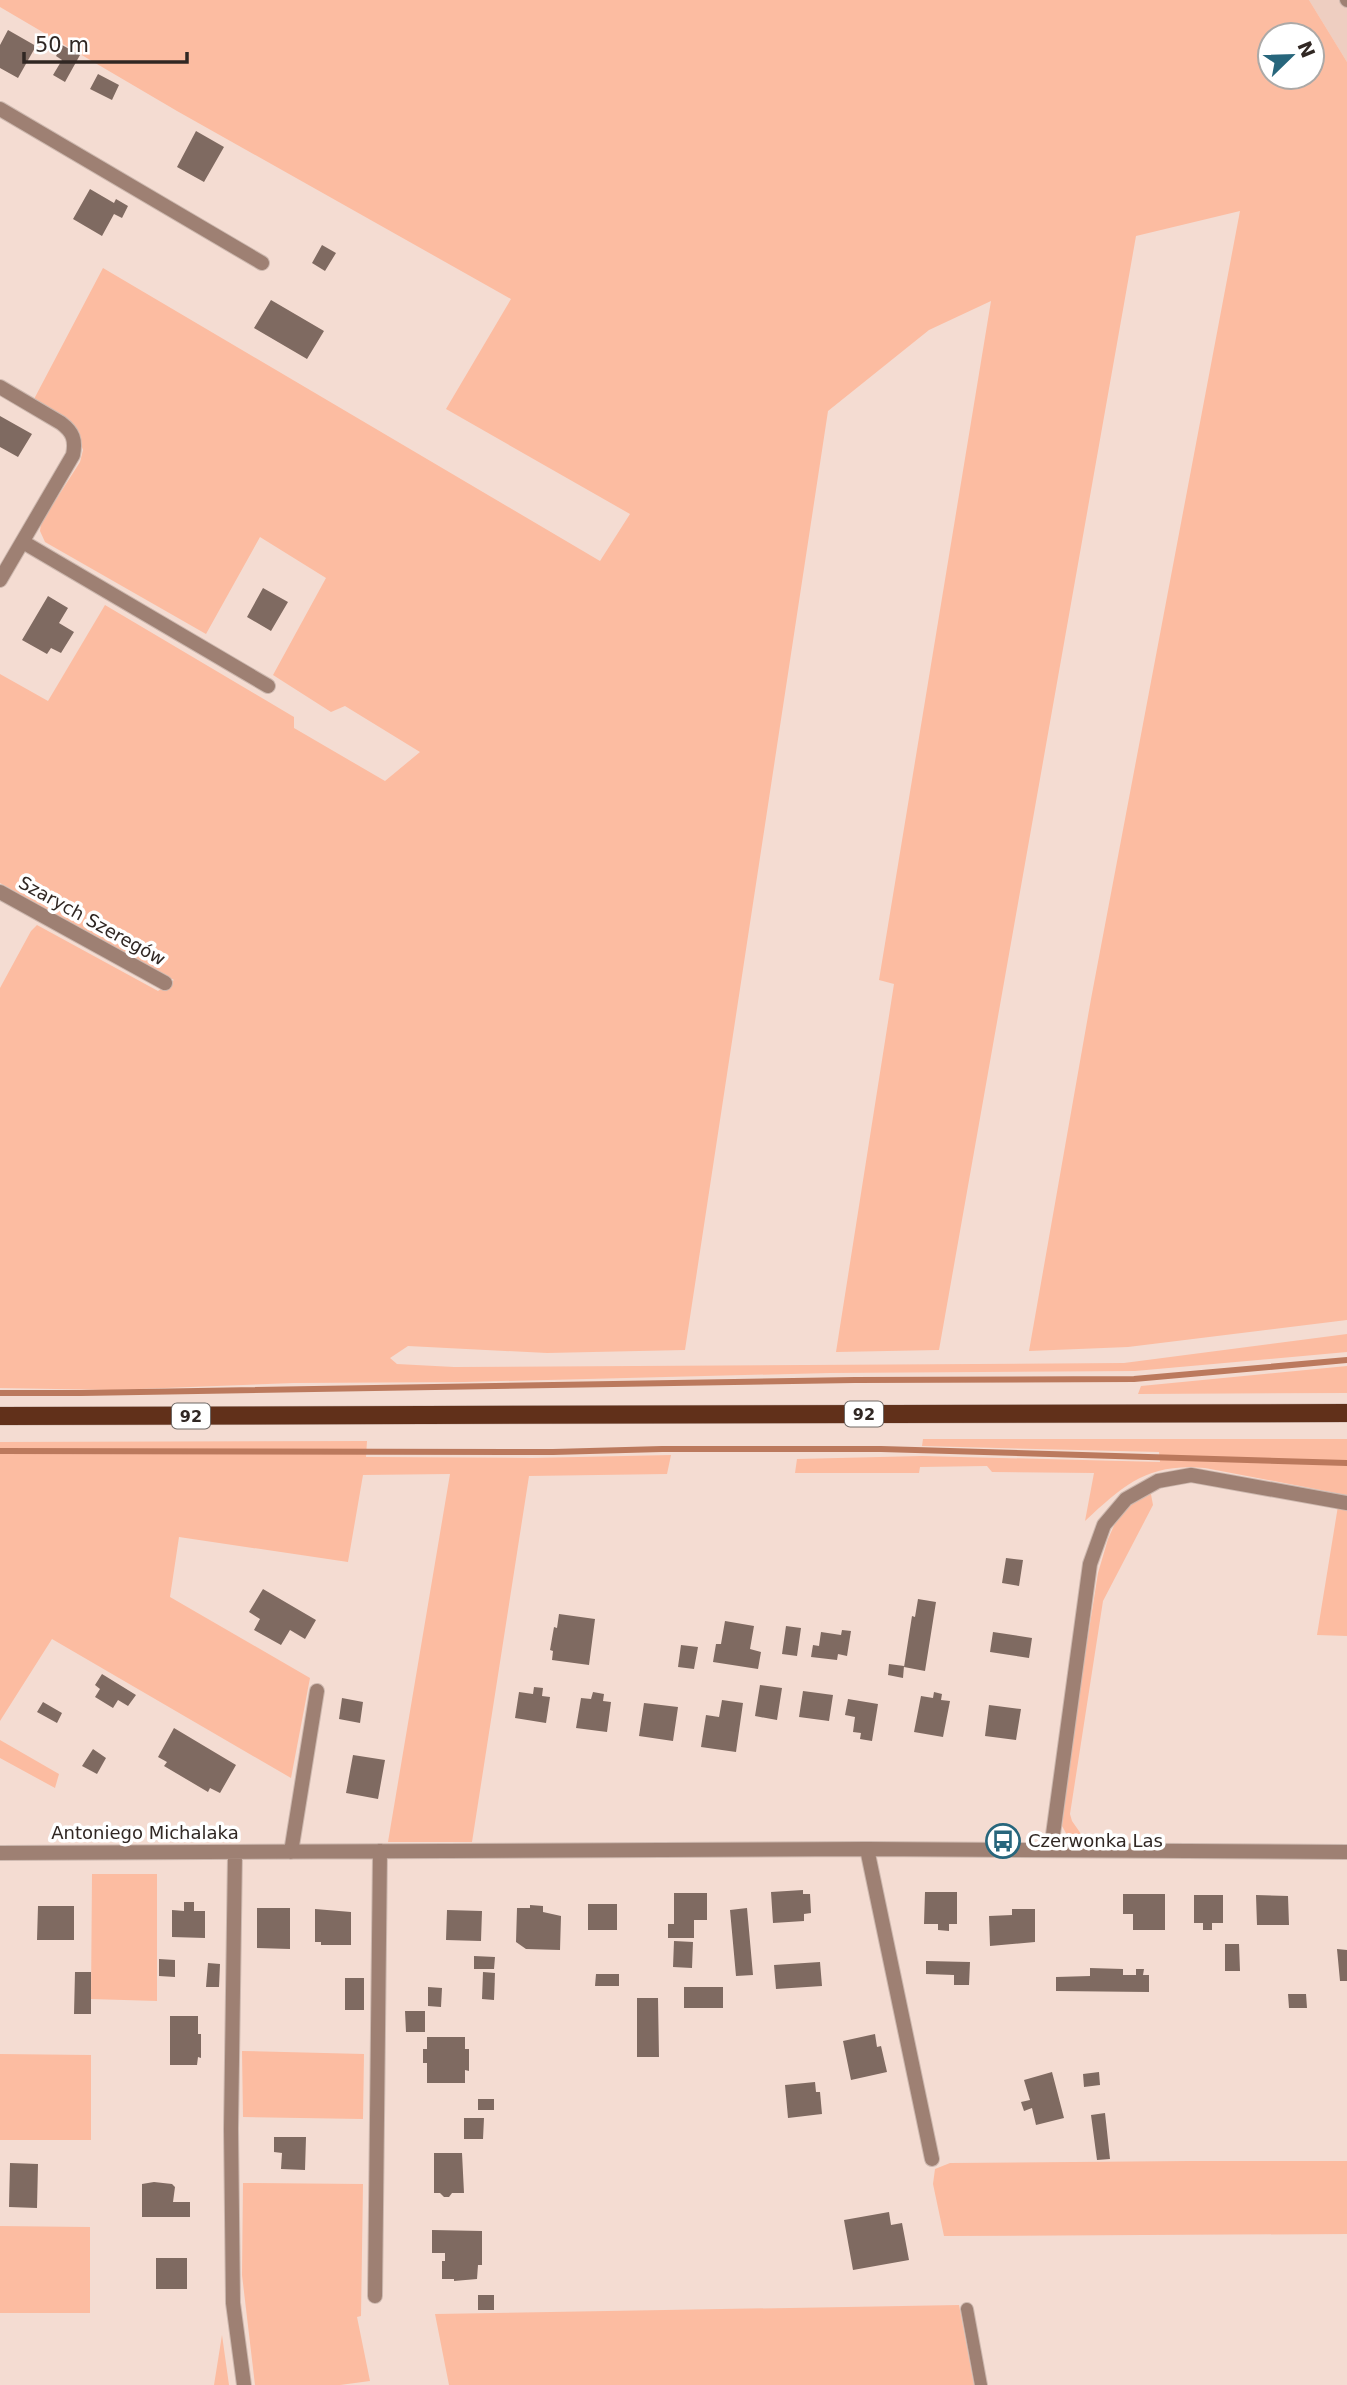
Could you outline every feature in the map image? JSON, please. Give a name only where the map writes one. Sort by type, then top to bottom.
[{"type":"main road","name":"92","points":[[0,1416],[1347,1413]]},
{"type":"street","points":[[0,109],[262,264]]},
{"type":"street","points":[[0,387],[69,429],[75,443],[73,455],[0,580]]},
{"type":"street","points":[[23,542],[268,686]]},
{"type":"street","name":"Szarych Szeregów","points":[[0,891],[165,983]]},
{"type":"street","points":[[1051,1849],[1090,1564],[1104,1525],[1111,1516],[1126,1499],[1158,1480],[1191,1475],[1347,1503]]},
{"type":"street","points":[[291,1852],[317,1691]]},
{"type":"street","points":[[867,1849],[932,2159]]},
{"type":"street","name":"Antoniego Michalaka","points":[[0,1853],[867,1849],[1347,1852]]},
{"type":"street","points":[[375,2296],[380,1851]]},
{"type":"street","points":[[235,1853],[233,2304],[244,2385]]},
{"type":"lane","points":[[967,2309],[981,2385]]},
{"type":"shaded area","points":[[0,0],[1309,0],[1322,21],[1256,21],[1256,91],[1326,91],[1326,28],[1347,62],[1347,1320],[1128,1347],[1029,1351],[1091,999],[1240,211],[1136,236],[939,1350],[836,1352],[894,984],[879,980],[991,301],[929,330],[828,411],[685,1350],[547,1353],[408,1346],[390,1358],[397,1364],[454,1367],[1124,1363],[1347,1334],[1347,1352],[1135,1371],[830,1373],[464,1382],[294,1383],[112,1390],[0,1388],[0,988],[31,931],[37,925],[158,991],[174,980],[0,883],[0,674],[48,701],[105,605],[294,717],[294,728],[385,781],[420,752],[345,706],[331,712],[273,675],[326,578],[260,537],[206,634],[45,542],[40,531],[41,523],[80,462],[83,450],[75,427],[33,401],[103,268],[600,561],[630,514],[446,409],[511,299],[177,111],[0,7]]},
{"type":"shaded area","points":[[1309,0],[1347,0],[1347,62],[1326,28],[1326,21],[1322,21]]},
{"type":"shaded area","points":[[1347,1366],[1347,1393],[1138,1394],[1141,1386]]},
{"type":"shaded area","points":[[923,1439],[1347,1439],[1347,1495],[1205,1468],[1185,1467],[1168,1469],[1139,1479],[1113,1496],[1085,1521],[1094,1473],[992,1472],[987,1466],[920,1467],[919,1473],[795,1473],[797,1459],[922,1456],[1160,1462],[1159,1452],[922,1446]]},
{"type":"shaded area","points":[[367,1441],[366,1457],[671,1455],[667,1474],[529,1476],[472,1842],[388,1842],[450,1474],[363,1475],[348,1562],[179,1537],[170,1597],[310,1678],[291,1778],[52,1639],[0,1721],[0,1442]]},
{"type":"shaded area","points":[[1150,1489],[1153,1505],[1103,1601],[1070,1814],[1086,1841],[1071,1842],[1062,1826],[1075,1719],[1098,1573],[1116,1521]]},
{"type":"shaded area","points":[[1338,1506],[1347,1507],[1347,1636],[1317,1635]]},
{"type":"shaded area","points":[[0,1740],[59,1774],[55,1788],[0,1758]]},
{"type":"shaded area","points":[[92,1874],[157,1874],[157,2001],[91,1999]]},
{"type":"shaded area","points":[[242,2051],[364,2054],[363,2119],[243,2117]]},
{"type":"shaded area","points":[[0,2054],[91,2055],[91,2140],[0,2140]]},
{"type":"shaded area","points":[[1347,2161],[1347,2234],[944,2236],[933,2184],[935,2169],[950,2163]]},
{"type":"shaded area","points":[[243,2183],[363,2184],[361,2316],[357,2317],[370,2381],[340,2385],[255,2385],[242,2275]]},
{"type":"shaded area","points":[[0,2226],[90,2227],[90,2313],[0,2313]]},
{"type":"shaded area","points":[[959,2305],[974,2385],[449,2385],[435,2314]]},
{"type":"shaded area","points":[[222,2335],[229,2385],[214,2385]]},
{"type":"building","points":[[8,30],[36,46],[18,78],[0,68],[0,45]]},
{"type":"building","points":[[62,45],[80,55],[65,82],[53,75],[62,60],[56,56]]},
{"type":"building","points":[[98,74],[119,85],[112,100],[90,89]]},
{"type":"building","points":[[196,131],[224,147],[204,182],[177,167]]},
{"type":"building","points":[[90,189],[114,203],[116,199],[128,206],[122,218],[114,214],[102,236],[73,219]]},
{"type":"building","points":[[322,245],[336,253],[325,271],[312,263]]},
{"type":"building","points":[[271,300],[324,331],[307,359],[254,328]]},
{"type":"building","points":[[0,416],[32,434],[18,457],[0,447]]},
{"type":"building","points":[[263,588],[288,602],[271,631],[247,617]]},
{"type":"building","points":[[48,596],[68,608],[59,623],[74,632],[61,653],[51,648],[47,654],[22,640]]},
{"type":"building","points":[[1006,1558],[1023,1560],[1019,1586],[1002,1583]]},
{"type":"building","points":[[263,1589],[316,1620],[305,1639],[290,1630],[281,1645],[254,1630],[260,1619],[249,1612]]},
{"type":"building","points":[[918,1599],[936,1602],[925,1671],[904,1667],[912,1616],[915,1617]]},
{"type":"building","points":[[559,1614],[595,1619],[589,1665],[552,1660],[553,1651],[550,1650]]},
{"type":"building","points":[[725,1621],[754,1626],[750,1649],[761,1652],[758,1669],[713,1662],[716,1644],[721,1644]]},
{"type":"building","points":[[786,1626],[801,1628],[797,1656],[782,1654]]},
{"type":"building","points":[[842,1630],[851,1631],[847,1656],[838,1654],[837,1660],[811,1657],[813,1645],[819,1646],[821,1632],[841,1635]]},
{"type":"building","points":[[993,1632],[1032,1638],[1029,1658],[990,1652]]},
{"type":"building","points":[[681,1645],[698,1647],[694,1669],[678,1667]]},
{"type":"building","points":[[889,1664],[904,1666],[903,1678],[888,1675]]},
{"type":"building","points":[[102,1674],[136,1695],[128,1706],[118,1700],[113,1708],[95,1697],[100,1689],[95,1685]]},
{"type":"building","points":[[760,1685],[782,1688],[777,1720],[755,1716]]},
{"type":"building","points":[[534,1687],[543,1688],[542,1696],[550,1697],[546,1723],[515,1718],[519,1692],[533,1694]]},
{"type":"building","points":[[803,1691],[833,1695],[829,1721],[799,1717]]},
{"type":"building","points":[[593,1692],[604,1694],[603,1701],[611,1702],[607,1732],[576,1728],[581,1698],[591,1699]]},
{"type":"building","points":[[934,1692],[942,1694],[941,1700],[950,1701],[943,1737],[914,1732],[921,1696],[933,1698]]},
{"type":"building","points":[[342,1698],[363,1702],[360,1723],[339,1719]]},
{"type":"building","points":[[848,1699],[878,1704],[872,1741],[860,1739],[861,1733],[853,1732],[855,1717],[845,1715]]},
{"type":"building","points":[[722,1700],[743,1703],[736,1752],[701,1747],[706,1715],[719,1717]]},
{"type":"building","points":[[43,1702],[62,1713],[57,1723],[37,1712]]},
{"type":"building","points":[[644,1703],[678,1707],[673,1741],[639,1736]]},
{"type":"building","points":[[989,1705],[1021,1709],[1016,1740],[985,1736]]},
{"type":"building","points":[[174,1728],[236,1765],[220,1793],[210,1788],[208,1792],[164,1766],[167,1762],[158,1757]]},
{"type":"building","points":[[93,1749],[106,1758],[97,1774],[82,1766]]},
{"type":"building","points":[[353,1755],[385,1760],[378,1799],[346,1793]]},
{"type":"building","points":[[803,1890],[803,1894],[810,1894],[811,1913],[804,1914],[804,1921],[773,1923],[771,1892]]},
{"type":"building","points":[[925,1892],[957,1892],[957,1924],[949,1924],[949,1931],[938,1930],[938,1924],[924,1924]]},
{"type":"building","points":[[674,1893],[707,1893],[707,1920],[694,1920],[694,1938],[668,1938],[668,1924],[674,1924]]},
{"type":"building","points":[[1123,1894],[1165,1894],[1165,1930],[1133,1930],[1133,1914],[1123,1914]]},
{"type":"building","points":[[1194,1895],[1223,1895],[1223,1923],[1212,1923],[1212,1930],[1203,1930],[1203,1923],[1194,1923]]},
{"type":"building","points":[[1256,1895],[1288,1896],[1289,1925],[1257,1925]]},
{"type":"building","points":[[184,1902],[194,1902],[194,1911],[205,1911],[205,1938],[172,1937],[172,1910],[184,1911]]},
{"type":"building","points":[[588,1904],[617,1904],[617,1930],[588,1930]]},
{"type":"building","points":[[530,1905],[543,1906],[543,1912],[561,1916],[560,1950],[526,1949],[516,1942],[517,1908],[530,1908]]},
{"type":"building","points":[[38,1906],[74,1906],[74,1940],[37,1940]]},
{"type":"building","points":[[257,1908],[290,1908],[290,1949],[257,1948]]},
{"type":"building","points":[[747,1908],[753,1975],[736,1976],[730,1910]]},
{"type":"building","points":[[315,1909],[351,1912],[351,1945],[321,1945],[321,1942],[315,1942]]},
{"type":"building","points":[[1012,1909],[1035,1909],[1035,1942],[990,1946],[989,1916],[1012,1915]]},
{"type":"building","points":[[447,1910],[482,1911],[481,1941],[446,1940]]},
{"type":"building","points":[[674,1941],[693,1942],[692,1968],[673,1967]]},
{"type":"building","points":[[1225,1944],[1239,1944],[1240,1971],[1225,1971]]},
{"type":"building","points":[[1337,1949],[1347,1950],[1347,1981],[1340,1981]]},
{"type":"building","points":[[474,1956],[495,1957],[494,1969],[474,1969]]},
{"type":"building","points":[[159,1959],[175,1960],[175,1977],[159,1976]]},
{"type":"building","points":[[926,1961],[970,1962],[969,1985],[954,1985],[954,1975],[926,1974]]},
{"type":"building","points":[[820,1962],[822,1986],[776,1989],[774,1965]]},
{"type":"building","points":[[208,1963],[220,1964],[219,1987],[206,1987]]},
{"type":"building","points":[[1090,1968],[1123,1969],[1123,1975],[1136,1975],[1136,1969],[1144,1969],[1143,1975],[1149,1975],[1149,1992],[1056,1991],[1056,1977],[1090,1976]]},
{"type":"building","points":[[75,1972],[91,1972],[91,2014],[74,2014]]},
{"type":"building","points":[[483,1972],[495,1973],[494,2000],[482,1999]]},
{"type":"building","points":[[596,1974],[619,1974],[619,1986],[595,1986]]},
{"type":"building","points":[[345,1978],[364,1978],[364,2010],[345,2010]]},
{"type":"building","points":[[428,1987],[442,1988],[441,2007],[428,2006]]},
{"type":"building","points":[[684,1987],[723,1987],[723,2008],[684,2008]]},
{"type":"building","points":[[1288,1994],[1306,1994],[1307,2008],[1289,2008]]},
{"type":"building","points":[[637,1998],[658,1998],[659,2057],[637,2057]]},
{"type":"building","points":[[405,2011],[425,2011],[425,2032],[406,2032]]},
{"type":"building","points":[[170,2016],[198,2016],[201,2058],[198,2057],[197,2065],[170,2065]]},
{"type":"building","points":[[875,2034],[877,2047],[881,2046],[887,2072],[851,2080],[843,2041]]},
{"type":"building","points":[[427,2037],[465,2037],[465,2049],[469,2049],[469,2071],[465,2070],[465,2083],[427,2083],[427,2063],[423,2063],[423,2049],[427,2049]]},
{"type":"building","points":[[1052,2072],[1064,2118],[1036,2125],[1032,2108],[1024,2111],[1021,2102],[1030,2100],[1024,2080]]},
{"type":"building","points":[[1099,2072],[1100,2085],[1084,2087],[1083,2074]]},
{"type":"building","points":[[815,2082],[816,2092],[820,2092],[822,2114],[788,2118],[785,2085]]},
{"type":"building","points":[[478,2099],[494,2099],[494,2110],[478,2110]]},
{"type":"building","points":[[1105,2113],[1110,2159],[1097,2160],[1091,2115]]},
{"type":"building","points":[[464,2118],[484,2118],[483,2139],[464,2139]]},
{"type":"building","points":[[274,2137],[306,2137],[305,2170],[281,2169],[282,2153],[274,2152]]},
{"type":"building","points":[[434,2153],[462,2153],[464,2193],[452,2193],[449,2197],[444,2197],[440,2193],[434,2193]]},
{"type":"building","points":[[10,2163],[38,2164],[37,2208],[9,2207]]},
{"type":"building","points":[[142,2184],[172,2184],[175,2187],[173,2202],[190,2202],[190,2217],[142,2217]]},
{"type":"building","points":[[889,2212],[891,2225],[902,2223],[909,2260],[853,2270],[844,2220]]},
{"type":"building","points":[[432,2230],[482,2231],[482,2265],[478,2265],[477,2279],[442,2279],[445,2253],[432,2253]]},
{"type":"building","points":[[156,2258],[187,2258],[187,2289],[156,2289]]},
{"type":"building","points":[[478,2295],[494,2295],[494,2310],[478,2310]]},
{"type":"waterway","points":[[0,1393],[855,1380],[1134,1379],[1347,1360]]},
{"type":"waterway","points":[[0,1451],[553,1452],[881,1449],[1347,1463]]},
{"type":"place","name":"Czerwonka Las","points":[[1003,1841]]}]
